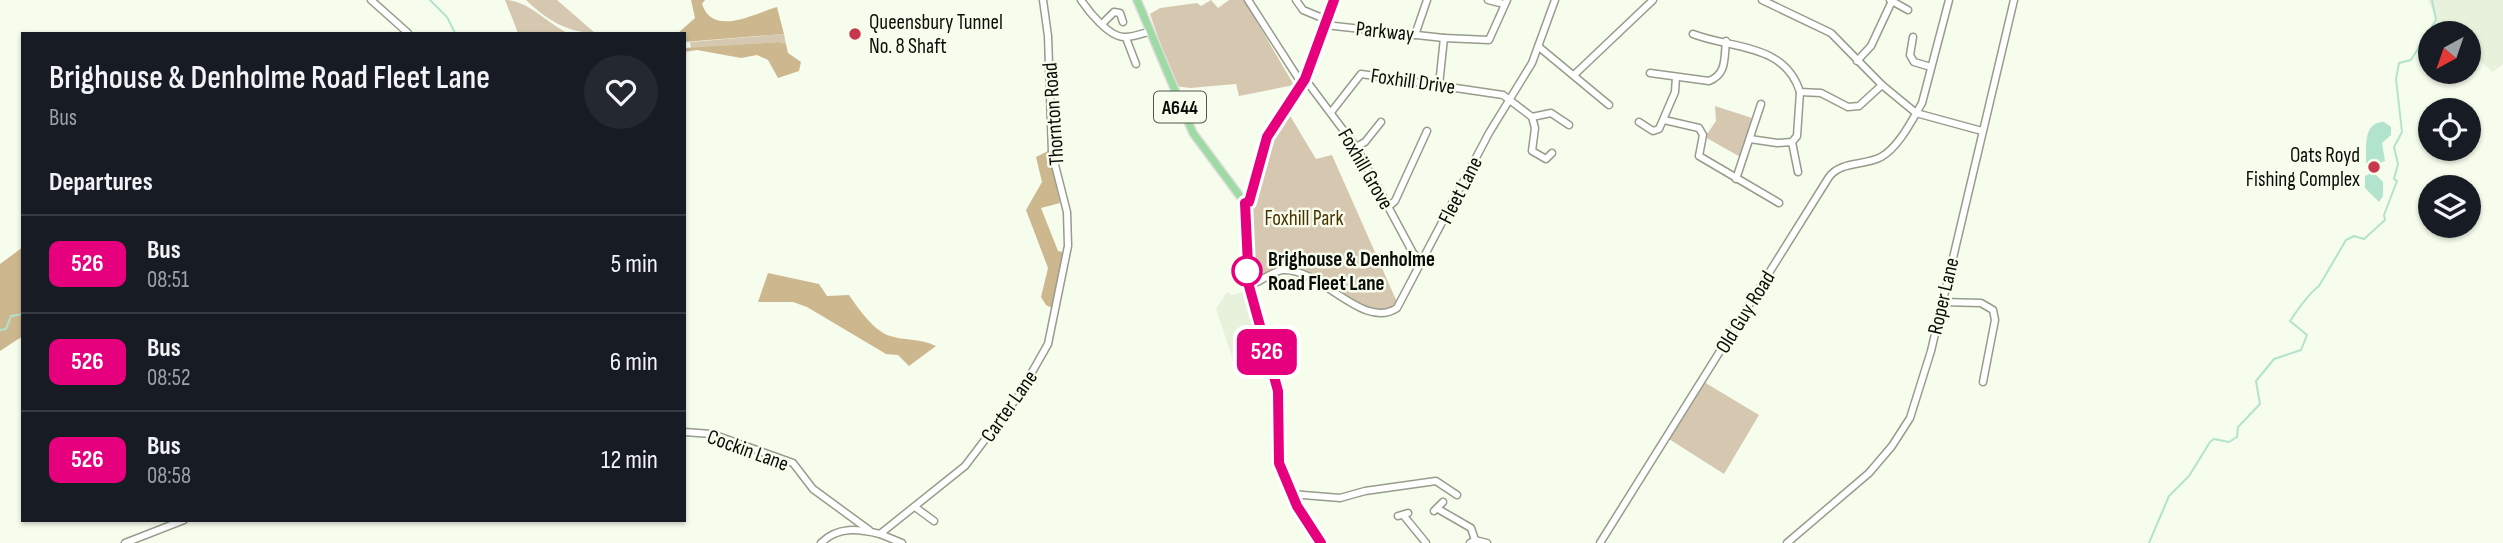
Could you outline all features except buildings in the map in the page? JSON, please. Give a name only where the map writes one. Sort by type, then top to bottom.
[{"type":"main road","name":"A644","points":[[1137,0],[1148,32],[1193,134],[1245,203]]},
{"type":"main road","points":[[1245,203],[1249,286],[1278,391],[1279,463],[1291,494],[1321,543]]},
{"type":"street","points":[[371,0],[407,32]]},
{"type":"street","name":"Thornton Road","points":[[1043,0],[1048,36],[1052,153],[1068,227]]},
{"type":"street","points":[[1081,0],[1090,15],[1118,36],[1126,38],[1148,32]]},
{"type":"street","name":"Foxhill Grove","points":[[1248,0],[1304,81],[1332,111],[1356,147],[1413,253],[1422,261]]},
{"type":"street","points":[[1296,0],[1303,10],[1326,23]]},
{"type":"street","points":[[1245,203],[1249,202],[1271,128],[1304,81],[1334,0]]},
{"type":"street","points":[[1415,35],[1427,0]]},
{"type":"street","points":[[1488,0],[1505,2]]},
{"type":"street","name":"Fleet Lane","points":[[1249,286],[1276,272],[1289,270],[1325,286],[1369,312],[1383,314],[1397,308],[1489,133],[1539,47],[1555,0]]},
{"type":"street","points":[[1574,75],[1653,0]]},
{"type":"street","points":[[1762,0],[1778,2],[1831,33],[1882,85],[1916,113],[1982,131]]},
{"type":"street","name":"Old Guy Road","points":[[1600,543],[1833,172],[1887,153],[1916,113],[1922,103],[1949,0]]},
{"type":"street","name":"Roper Lane","points":[[1787,543],[1869,473],[1903,431],[1931,351],[2014,0]]},
{"type":"street","points":[[1857,61],[1871,46],[1891,1],[1908,10]]},
{"type":"street","name":"Parkway","points":[[1326,23],[1415,35],[1489,40],[1505,2]]},
{"type":"street","points":[[1103,23],[1114,12],[1120,13],[1123,22]]},
{"type":"street","points":[[1693,34],[1726,41],[1762,54],[1784,66],[1793,75],[1800,92],[1797,136],[1786,144],[1750,139]]},
{"type":"street","points":[[1913,37],[1910,55],[1914,62],[1931,67]]},
{"type":"street","points":[[1126,38],[1137,58],[1136,64]]},
{"type":"street","points":[[1439,85],[1444,38]]},
{"type":"street","points":[[1650,73],[1709,81],[1716,79],[1724,70],[1726,41]]},
{"type":"street","points":[[1539,47],[1609,105]]},
{"type":"street","name":"Foxhill Drive","points":[[1332,111],[1361,74],[1511,99]]},
{"type":"street","points":[[1639,122],[1653,131],[1659,129],[1675,92],[1676,77]]},
{"type":"street","points":[[1800,92],[1821,93],[1848,107],[1860,106],[1882,85]]},
{"type":"street","points":[[1511,99],[1532,117],[1535,128],[1531,146],[1545,161],[1552,153]]},
{"type":"street","points":[[1736,179],[1761,104]]},
{"type":"street","points":[[1532,117],[1551,113],[1569,125]]},
{"type":"street","points":[[1664,120],[1699,128],[1703,135],[1699,156],[1779,203]]},
{"type":"street","points":[[1356,147],[1365,142],[1381,122]]},
{"type":"street","points":[[1388,207],[1395,201],[1427,131]]},
{"type":"street","points":[[1792,142],[1798,172]]},
{"type":"street","name":"Carter Lane","points":[[880,534],[965,466],[1040,362],[1054,326],[1065,274],[1068,227]]},
{"type":"street","points":[[1942,302],[1981,303],[1993,310],[1995,320],[1990,368],[1983,382]]},
{"type":"street","name":"Cockin Lane","points":[[686,432],[712,434],[793,463],[813,489],[871,532]]},
{"type":"street","points":[[1291,494],[1340,498],[1365,491],[1436,481],[1457,495]]},
{"type":"street","points":[[1443,502],[1436,510],[1471,528],[1473,542],[1487,543]]},
{"type":"street","points":[[915,507],[934,521]]},
{"type":"street","points":[[1404,515],[1426,543]]},
{"type":"street","points":[[125,543],[179,522]]},
{"type":"street","points":[[821,543],[839,531],[871,532],[902,543]]},
{"type":"shaded area","points":[[691,0],[705,0],[702,4],[707,14],[724,21],[746,18],[777,7],[784,34],[686,42],[686,32],[679,32],[695,18]]},
{"type":"shaded area","points":[[2428,0],[2503,0],[2503,64],[2493,72],[2482,63],[2482,21],[2437,20]]},
{"type":"shaded area","points":[[779,42],[786,44],[788,53],[801,62],[799,71],[778,78],[768,60],[757,55],[741,58],[697,50],[686,52],[686,48]]},
{"type":"shaded area","points":[[2384,122],[2391,127],[2391,135],[2382,143],[2385,161],[2378,164],[2366,163],[2369,131],[2377,123]]},
{"type":"shaded area","points":[[1048,151],[1060,203],[1041,208],[1058,251],[1063,252],[1054,309],[1046,305],[1041,297],[1048,268],[1026,210],[1042,182],[1036,157]]},
{"type":"shaded area","points":[[2376,175],[2383,182],[2383,196],[2379,202],[2365,188],[2365,176]]},
{"type":"shaded area","points":[[21,248],[21,337],[0,351],[0,264]]},
{"type":"shaded area","points":[[768,273],[819,284],[827,296],[849,295],[881,332],[936,346],[909,366],[898,355],[886,354],[807,307],[793,302],[758,302]]},
{"type":"shaded area","points":[[1246,291],[1264,350],[1233,360],[1216,309],[1227,292],[1232,295]]},
{"type":"green space","points":[[505,0],[530,8],[566,32],[518,32]]},
{"type":"green space","points":[[526,0],[557,0],[594,32],[566,28]]},
{"type":"green space","points":[[1211,0],[1218,8],[1229,0],[1244,0],[1294,85],[1239,96],[1236,84],[1190,88],[1175,86],[1150,14],[1160,8],[1197,3],[1201,6]]},
{"type":"green space","points":[[784,34],[786,44],[779,42],[691,48],[690,42]]},
{"type":"green space","points":[[1715,106],[1752,118],[1742,158],[1705,137],[1716,121]]},
{"type":"green space","name":"Foxhill Park","points":[[1286,109],[1316,159],[1332,155],[1397,302],[1388,309],[1374,309],[1363,305],[1284,265],[1252,280],[1252,200],[1269,141]]},
{"type":"green space","points":[[1704,382],[1759,415],[1724,474],[1669,439]]},
{"type":"waterway","points":[[430,0],[447,17],[454,32]]},
{"type":"waterway","points":[[2149,543],[2169,496],[2189,476],[2210,442],[2214,439],[2229,442],[2237,437],[2238,427],[2260,404],[2256,381],[2274,359],[2301,350],[2307,335],[2290,321],[2307,297],[2319,286],[2346,240],[2354,236],[2364,239],[2385,220],[2384,215],[2397,181],[2394,179],[2398,164],[2394,147],[2402,132],[2396,79],[2399,63],[2411,60],[2436,20],[2432,0]]},
{"type":"waterway","points":[[0,330],[6,329],[11,316],[21,314]]},
{"type":"bus line","name":"526","points":[[1321,543],[1297,506],[1284,481],[1279,463],[1278,391],[1249,286],[1248,221],[1245,203],[1249,202],[1271,128],[1305,79],[1334,0]]},
{"type":"place","name":"Queensbury Tunnel No. 8 Shaft","points":[[855,34]]},
{"type":"place","name":"Oats Royd Fishing Complex","points":[[2374,167]]},
{"type":"place","name":"Brighouse & Denholme Road Fleet Lane","points":[[1247,271]]}]
